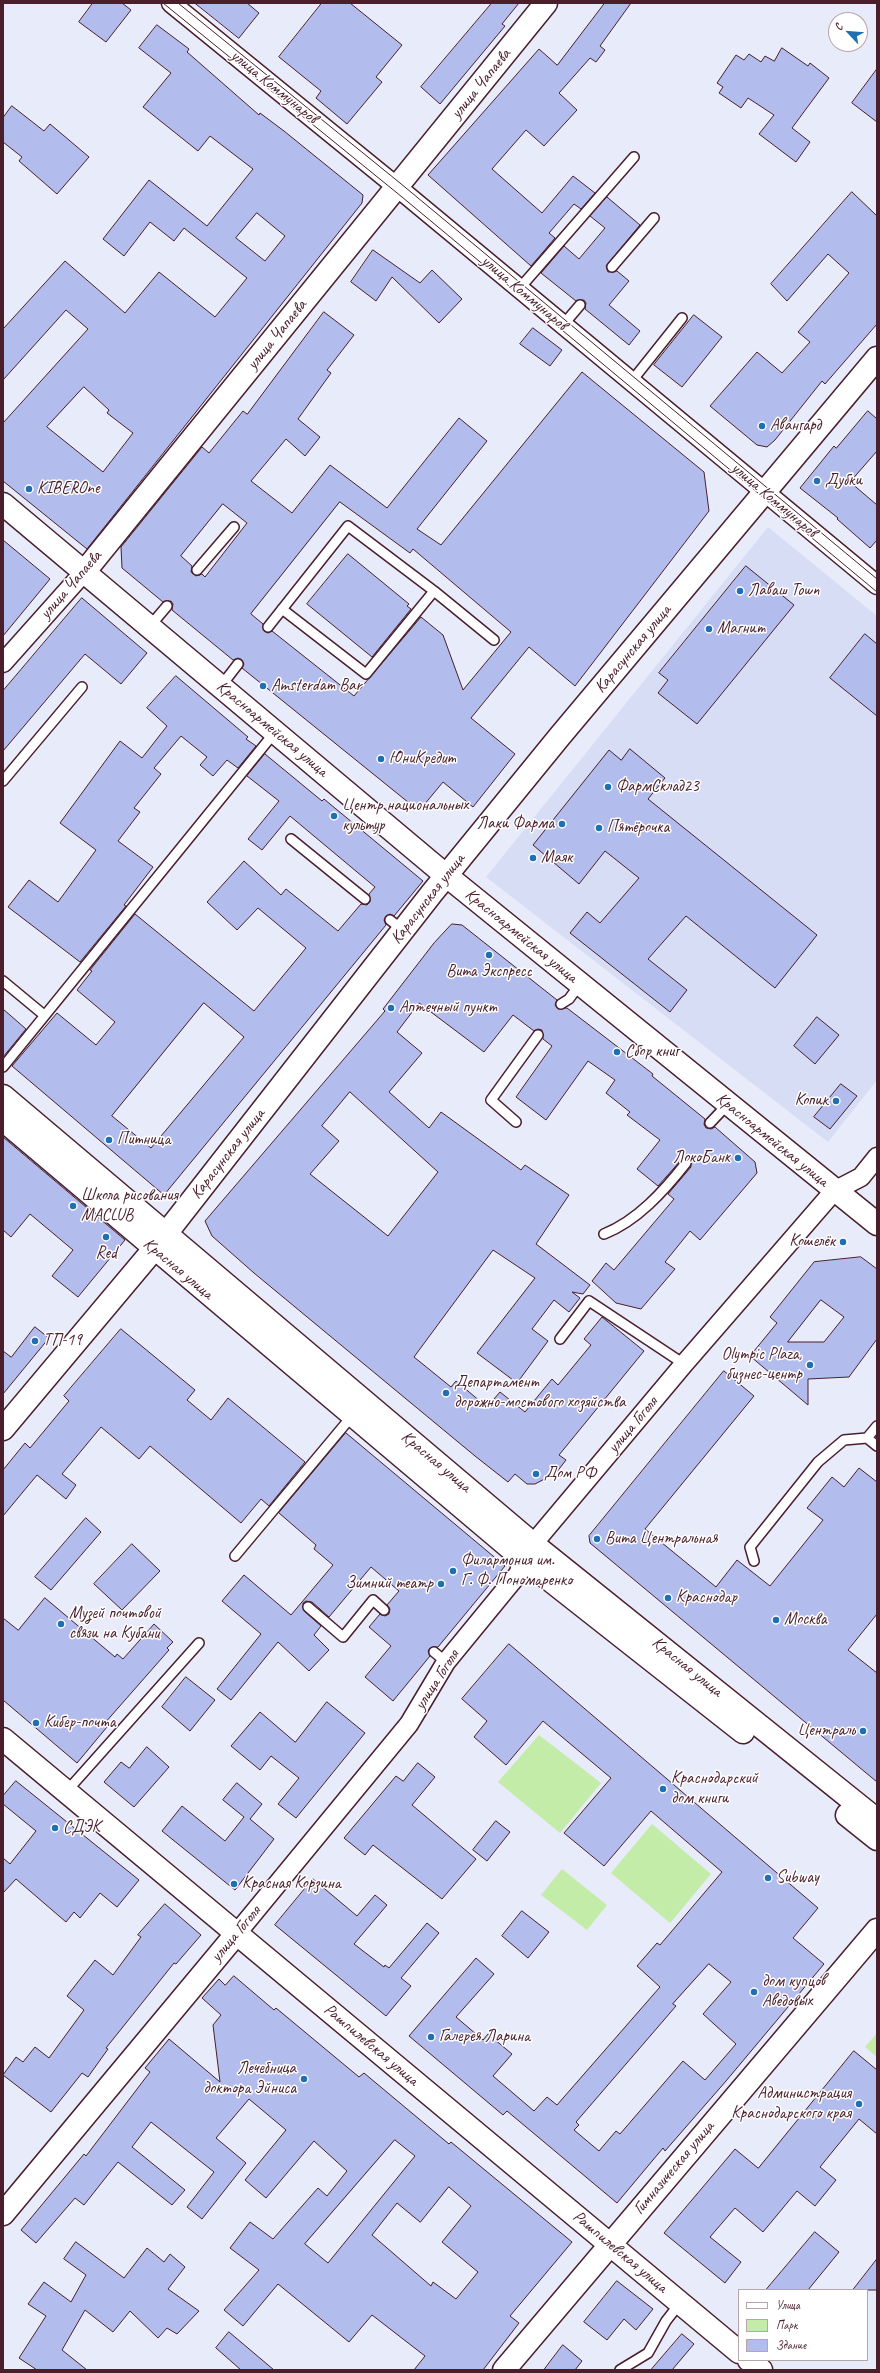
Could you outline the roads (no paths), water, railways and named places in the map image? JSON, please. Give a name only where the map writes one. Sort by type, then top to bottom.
[{"type":"street","name":"улица Коммунаров","points":[[171,3],[397,187],[764,493],[877,585]]},
{"type":"street","name":"улица Чапаева","points":[[3,663],[84,571],[546,3]]},
{"type":"street","name":"Карасунская улица","points":[[3,1429],[160,1242],[397,925],[446,875],[560,736],[877,358]]},
{"type":"street","name":"Красноармейская улица","points":[[3,504],[446,875],[877,1224]]},
{"type":"street","name":"Красная улица","points":[[3,1096],[160,1242],[352,1416],[877,1820]]},
{"type":"street","name":"Красная улица","points":[[3,1120],[160,1242],[528,1551],[877,1839]]},
{"type":"street","name":"улица Гоголя","points":[[3,2214],[237,1934],[409,1724],[421,1704],[440,1657],[519,1572],[528,1551],[684,1364],[834,1190],[861,1177],[877,1158]]},
{"type":"street","name":"Рашпилевская улица","points":[[3,1738],[738,2351]]},
{"type":"street","name":"Гимназическая улица","points":[[504,2370],[877,1930]]},
{"type":"street","points":[[750,2361],[761,2370]]},
{"type":"lane","points":[[519,289],[634,157]]},
{"type":"lane","points":[[612,267],[654,218]]},
{"type":"lane","points":[[563,325],[580,305]]},
{"type":"lane","points":[[631,382],[682,318]]},
{"type":"lane","points":[[268,627],[348,526],[434,591],[494,640]]},
{"type":"lane","points":[[197,570],[234,527]]},
{"type":"lane","points":[[282,609],[366,674],[434,591]]},
{"type":"lane","points":[[150,626],[168,606]]},
{"type":"lane","points":[[221,686],[238,664]]},
{"type":"lane","points":[[3,781],[82,687]]},
{"type":"lane","points":[[3,1067],[275,732]]},
{"type":"lane","points":[[291,839],[365,899]]},
{"type":"lane","points":[[3,981],[44,1015]]},
{"type":"lane","points":[[561,1004],[569,999],[580,984]]},
{"type":"lane","points":[[516,1122],[491,1100],[538,1035]]},
{"type":"lane","points":[[710,1123],[728,1104]]},
{"type":"lane","points":[[604,1234],[622,1227],[670,1183],[686,1163]]},
{"type":"lane","points":[[560,1339],[589,1301],[684,1364]]},
{"type":"lane","points":[[235,1556],[352,1416]]},
{"type":"lane","points":[[868,1438],[877,1426]]},
{"type":"lane","points":[[754,1561],[750,1547],[818,1462],[844,1440],[868,1438],[877,1446]]},
{"type":"lane","points":[[308,1607],[343,1637],[372,1600],[384,1610]]},
{"type":"lane","points":[[66,1792],[199,1643]]},
{"type":"lane","points":[[620,2370],[648,2353],[666,2321],[680,2303]]},
{"type":"tram line","points":[[163,3],[402,197],[877,592]]},
{"type":"tram line","points":[[178,3],[400,183],[877,579]]},
{"type":"place","name":"Авангард","points":[[762,426]]},
{"type":"place","name":"Дубки","points":[[817,481]]},
{"type":"place","name":"KIBEROne","points":[[29,489]]},
{"type":"place","name":"Лаваш Town","points":[[740,591]]},
{"type":"place","name":"Магнит","points":[[709,629]]},
{"type":"place","name":"Amsterdam Bar","points":[[263,686]]},
{"type":"place","name":"ЮниКредит","points":[[381,759]]},
{"type":"place","name":"ФармСклад23","points":[[608,787]]},
{"type":"place","name":"Центр национальных культур","points":[[334,816]]},
{"type":"place","name":"Лаки Фарма","points":[[562,824]]},
{"type":"place","name":"Пятёрочка","points":[[599,828]]},
{"type":"place","name":"Маяк","points":[[533,858]]},
{"type":"place","name":"Вита Экспресс","points":[[489,955]]},
{"type":"place","name":"Аптечный пункт","points":[[391,1008]]},
{"type":"place","name":"Сбор книг","points":[[617,1052]]},
{"type":"place","name":"Копик","points":[[836,1101]]},
{"type":"place","name":"Питница","points":[[109,1140]]},
{"type":"place","name":"ЛокоБанк","points":[[738,1158]]},
{"type":"place","name":"Школа рисования MACLUB","points":[[73,1206]]},
{"type":"place","name":"Red","points":[[106,1237]]},
{"type":"place","name":"Кошелёк","points":[[843,1242]]},
{"type":"place","name":"ТП-19","points":[[35,1341]]},
{"type":"place","name":"Olympic Plaza, бизнес-центр","points":[[810,1365]]},
{"type":"place","name":"Департамент дорожно-мостового хозяйства","points":[[446,1393]]},
{"type":"place","name":"Дом РФ","points":[[536,1474]]},
{"type":"place","name":"Вита Центральная","points":[[597,1539]]},
{"type":"place","name":"Филармония им. Г. Ф. Пономаренко","points":[[453,1571]]},
{"type":"place","name":"Зимний театр","points":[[441,1584]]},
{"type":"place","name":"Краснодар","points":[[668,1598]]},
{"type":"place","name":"Москва","points":[[776,1620]]},
{"type":"place","name":"Музей почтовой связи на Кубани","points":[[61,1624]]},
{"type":"place","name":"Кибер-почта","points":[[36,1723]]},
{"type":"place","name":"Централь","points":[[863,1731]]},
{"type":"place","name":"Краснодарский дом книги","points":[[663,1789]]},
{"type":"place","name":"СДЭК","points":[[55,1828]]},
{"type":"place","name":"Subway","points":[[768,1878]]},
{"type":"place","name":"Красная Корзина","points":[[234,1884]]},
{"type":"place","name":"дом купцов Аведовых","points":[[754,1992]]},
{"type":"place","name":"Галерея Ларина","points":[[431,2037]]},
{"type":"place","name":"Лечебница доктора Эйниса","points":[[304,2079]]},
{"type":"place","name":"Администрация Краснодарского края","points":[[859,2104]]}]
